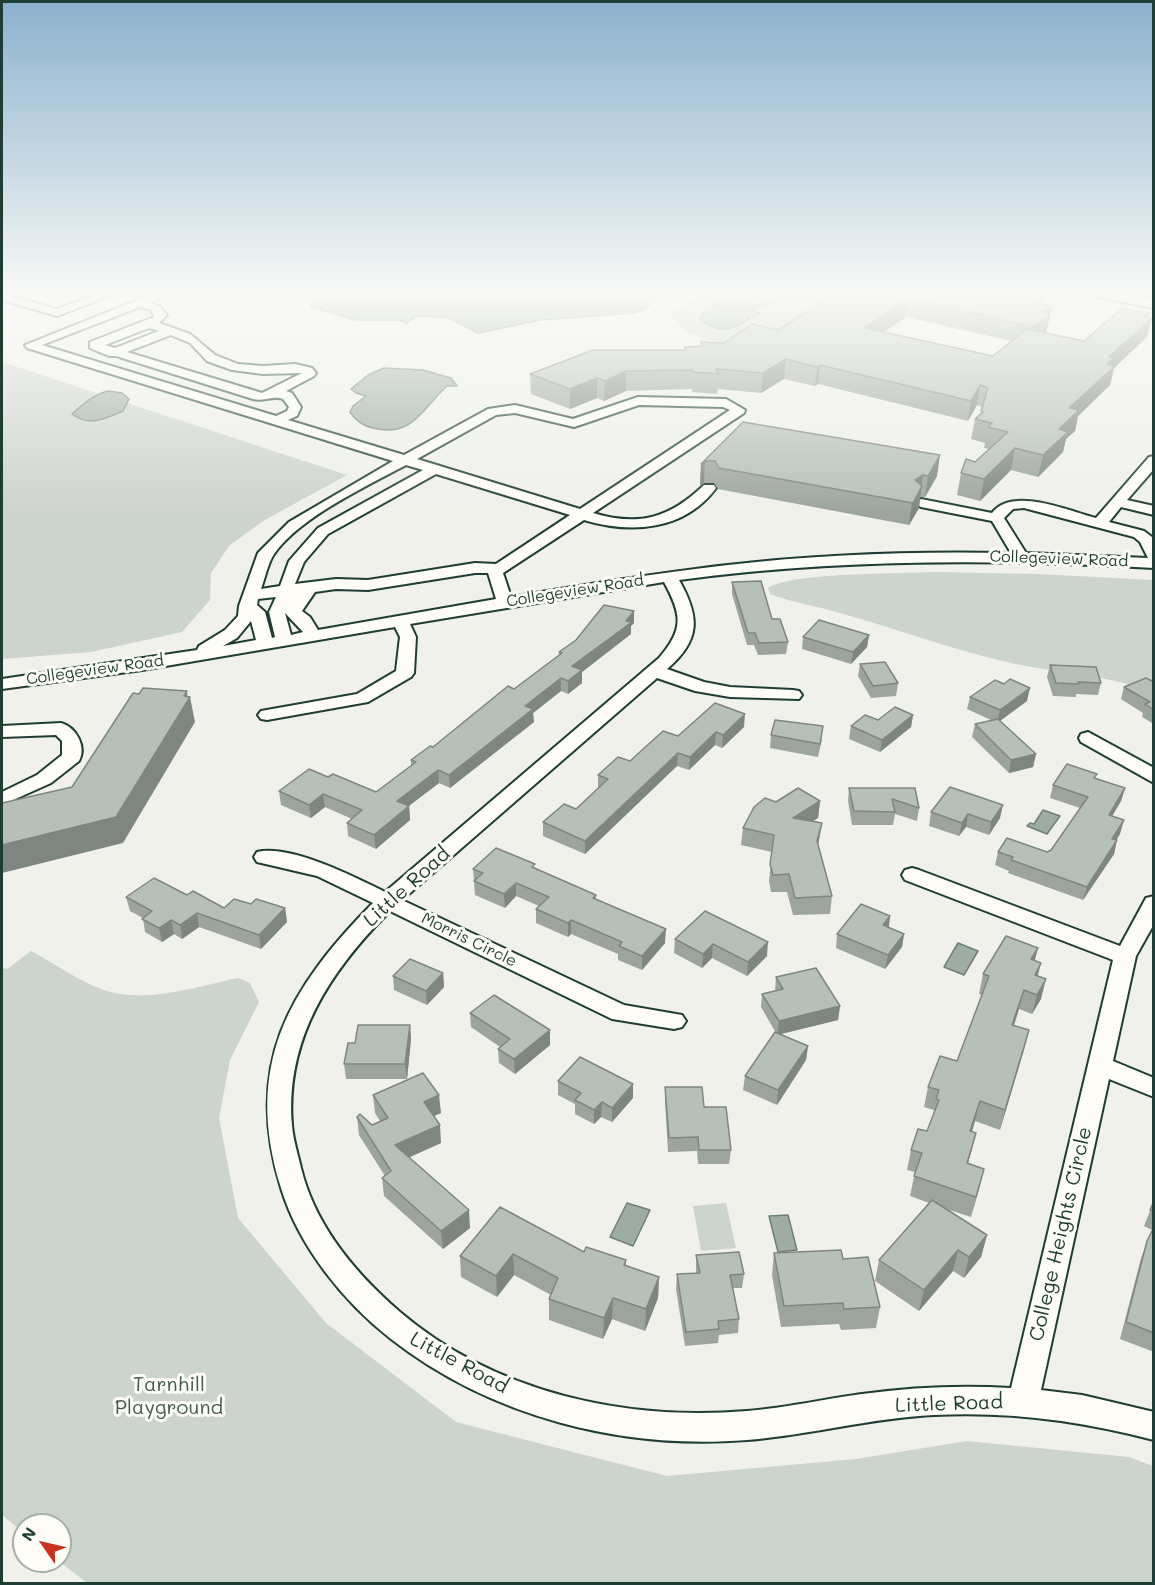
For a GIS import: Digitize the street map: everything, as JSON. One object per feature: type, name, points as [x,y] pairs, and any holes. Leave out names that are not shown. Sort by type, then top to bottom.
[{"type":"street","points":[[103,367],[610,523],[645,525],[676,517],[709,488]]},
{"type":"street","points":[[160,367],[264,397],[310,373],[304,369],[294,368],[236,367]]},
{"type":"street","points":[[275,392],[288,396],[295,407],[292,413],[278,420]]},
{"type":"street","points":[[196,655],[231,634],[246,617],[249,600],[266,553],[294,525],[350,490],[493,412],[515,409],[574,423],[638,401],[726,403],[739,410],[495,572],[505,602]]},
{"type":"street","points":[[1099,524],[1154,460]]},
{"type":"street","points":[[284,640],[277,612],[297,561],[323,531],[435,469]]},
{"type":"street","points":[[1117,502],[1154,511]]},
{"type":"street","points":[[997,518],[1005,507],[1018,503],[1138,534],[1147,540],[1154,555]]},
{"type":"street","points":[[921,504],[997,518],[1021,557]]},
{"type":"street","name":"Collegeview Road","points":[[2,684],[196,655],[505,602],[751,567],[918,557],[1021,557],[1154,563]]},
{"type":"street","points":[[249,600],[310,587],[368,585],[456,571],[500,569]]},
{"type":"street","name":"Little Road","points":[[669,577],[688,613],[688,630],[680,647],[389,901],[345,943],[315,983],[298,1018],[280,1077],[279,1129],[292,1182],[316,1236],[354,1288],[406,1335],[472,1375],[546,1406],[627,1422],[712,1428],[795,1420],[864,1408],[951,1401],[1023,1402],[1040,1403],[1154,1426]]},
{"type":"street","points":[[310,587],[297,602],[293,612],[304,621],[313,635]]},
{"type":"street","points":[[249,600],[256,612],[265,643]]},
{"type":"street","points":[[267,715],[362,698],[405,673],[408,637],[400,620]]},
{"type":"street","points":[[655,671],[701,687],[730,692],[793,695]]},
{"type":"street","points":[[2,731],[61,729],[71,740],[72,757],[44,778],[2,799]]},
{"type":"street","points":[[1088,738],[1154,777]]},
{"type":"street","name":"Morris Circle","points":[[264,857],[294,862],[324,871],[620,1012],[674,1021]]},
{"type":"street","points":[[912,874],[1125,956]]},
{"type":"street","name":"College Heights Circle","points":[[1023,1402],[1125,956],[1154,903]]},
{"type":"street","points":[[1100,1065],[1154,1088]]},
{"type":"green space","points":[[2,367],[17,367],[347,475],[263,521],[229,546],[211,573],[210,600],[182,632],[91,652],[2,659]]},
{"type":"green space","points":[[934,572],[1153,580],[1153,692],[1101,678],[989,658],[862,619],[779,597],[770,594],[768,588],[781,583],[822,576]]},
{"type":"green space","name":"Tarnhill Playground","points":[[31,951],[83,981],[117,993],[152,995],[169,993],[238,978],[250,983],[259,1002],[230,1060],[219,1118],[238,1218],[326,1323],[456,1422],[667,1476],[856,1459],[967,1441],[1129,1457],[1153,1466],[1153,1583],[87,1583],[72,1571],[72,1513],[12,1513],[12,1523],[2,1515],[2,968],[7,969]]},
{"type":"green space","points":[[726,1203],[736,1248],[701,1251],[693,1206]]},
{"type":"shaded area","points":[[384,368],[423,370],[451,378],[457,386],[447,386],[415,420],[407,425],[386,430],[373,428],[354,418],[350,412],[353,406],[366,396],[351,389],[368,375]]},
{"type":"shaded area","points":[[108,391],[122,393],[129,399],[123,411],[91,421],[72,414],[93,397]]},
{"type":"shaded area","points":[[1043,810],[1060,816],[1047,834],[1027,826],[1030,823],[1034,824]]},
{"type":"shaded area","points":[[958,943],[978,951],[964,975],[944,967]]},
{"type":"shaded area","points":[[627,1203],[650,1210],[633,1246],[610,1237]]},
{"type":"shaded area","points":[[788,1215],[797,1250],[778,1252],[769,1216]]},
{"type":"building","points":[[548,367],[773,367],[763,373],[716,369],[719,374],[693,372],[693,370],[626,371],[605,381],[597,378],[570,389],[530,374]]},
{"type":"building","points":[[828,367],[1114,367],[1069,408],[1079,410],[1059,429],[1068,432],[1043,455],[1015,448],[984,479],[961,473],[966,459],[975,462],[1008,432],[988,427],[992,423],[975,419],[983,412],[981,411],[988,388],[980,385],[971,401]]},
{"type":"building","points":[[743,422],[940,455],[928,476],[923,475],[915,480],[922,486],[913,503],[719,468],[715,461],[705,461],[701,464]]},
{"type":"building","points":[[761,581],[772,619],[780,619],[788,642],[759,643],[755,633],[748,633],[732,582]]},
{"type":"building","points":[[604,605],[634,611],[626,621],[632,622],[572,666],[582,670],[568,681],[561,678],[525,706],[533,709],[449,775],[438,770],[397,801],[409,806],[374,835],[347,823],[362,810],[323,794],[309,805],[279,791],[309,769],[328,777],[333,774],[376,792],[416,762],[411,760],[430,746],[433,747],[508,686],[514,689],[562,653],[559,652],[576,640]]},
{"type":"building","points":[[819,620],[869,635],[853,652],[803,637]]},
{"type":"building","points":[[885,662],[898,683],[873,686],[860,664]]},
{"type":"building","points":[[1050,665],[1096,667],[1101,683],[1056,683]]},
{"type":"building","points":[[1146,678],[1154,682],[1154,710],[1145,704],[1150,702],[1124,687]]},
{"type":"building","points":[[1010,679],[1030,688],[1000,710],[970,697],[995,680],[1004,684]]},
{"type":"building","points":[[143,688],[187,691],[184,696],[190,697],[116,817],[2,845],[2,803],[72,787],[133,693],[139,694]]},
{"type":"building","points":[[715,703],[745,714],[723,735],[716,732],[690,757],[678,753],[585,841],[543,822],[564,804],[576,809],[608,779],[598,775],[618,757],[630,761],[663,731],[678,736]]},
{"type":"building","points":[[895,707],[913,715],[882,740],[851,726],[865,715],[878,720]]},
{"type":"building","points":[[998,719],[1036,754],[1011,760],[975,724]]},
{"type":"building","points":[[775,720],[823,726],[820,744],[771,735]]},
{"type":"building","points":[[1067,764],[1097,774],[1094,778],[1125,788],[1109,815],[1124,820],[1112,839],[1117,840],[1087,887],[1011,860],[1013,857],[998,852],[1007,838],[1047,852],[1051,850],[1088,797],[1053,785]]},
{"type":"building","points":[[950,787],[1003,805],[991,822],[968,814],[962,823],[931,812]]},
{"type":"building","points":[[798,788],[820,801],[793,818],[822,823],[817,841],[832,896],[795,898],[789,874],[773,875],[770,864],[774,835],[743,828],[754,807],[765,798],[776,802]]},
{"type":"building","points":[[849,788],[915,788],[919,808],[892,799],[895,812],[854,811]]},
{"type":"building","points":[[496,848],[535,864],[532,867],[596,895],[593,898],[666,929],[642,956],[619,946],[622,942],[571,920],[568,923],[536,909],[549,897],[516,883],[504,894],[474,881],[483,873],[473,869]]},
{"type":"building","points":[[154,878],[187,895],[193,891],[224,908],[234,899],[251,904],[256,899],[285,908],[259,935],[197,913],[180,925],[171,920],[159,928],[142,919],[152,911],[126,897]]},
{"type":"building","points":[[861,904],[890,916],[883,925],[904,934],[888,955],[837,934]]},
{"type":"building","points":[[705,911],[768,942],[748,962],[713,944],[703,954],[675,939]]},
{"type":"building","points":[[1006,936],[1038,948],[1031,959],[1041,963],[1035,975],[1046,979],[1037,995],[1024,990],[1012,1025],[1029,1030],[1005,1110],[980,1101],[970,1131],[976,1133],[967,1163],[984,1169],[976,1197],[914,1176],[922,1153],[911,1150],[918,1129],[927,1131],[939,1100],[936,1099],[939,1090],[928,1087],[940,1056],[957,1061],[989,976],[983,974]]},
{"type":"building","points":[[410,959],[443,973],[426,991],[393,976]]},
{"type":"building","points":[[816,968],[840,1006],[779,1021],[762,994],[783,989],[776,977]]},
{"type":"building","points":[[494,995],[550,1030],[514,1059],[498,1049],[510,1039],[470,1013]]},
{"type":"building","points":[[358,1025],[410,1025],[405,1064],[344,1064],[348,1043],[355,1043]]},
{"type":"building","points":[[775,1032],[808,1046],[778,1090],[745,1076]]},
{"type":"building","points":[[580,1057],[633,1084],[612,1108],[602,1102],[594,1110],[575,1100],[581,1093],[558,1081]]},
{"type":"building","points":[[423,1073],[439,1095],[424,1102],[440,1125],[395,1145],[469,1210],[441,1231],[382,1178],[391,1171],[357,1117],[360,1114],[372,1125],[388,1118],[373,1095]]},
{"type":"building","points":[[665,1087],[702,1087],[704,1107],[726,1107],[731,1150],[699,1150],[698,1137],[669,1138]]},
{"type":"building","points":[[932,1200],[987,1235],[969,1257],[958,1250],[924,1290],[879,1260]]},
{"type":"building","points":[[500,1207],[584,1252],[586,1247],[626,1260],[624,1265],[659,1277],[646,1309],[613,1298],[604,1318],[549,1299],[558,1278],[513,1254],[496,1276],[460,1256]]},
{"type":"building","points":[[1154,1227],[1154,1333],[1126,1322],[1147,1241]]},
{"type":"building","points":[[841,1250],[843,1259],[868,1257],[880,1307],[844,1309],[843,1303],[784,1306],[774,1253]]},
{"type":"building","points":[[739,1252],[744,1274],[730,1275],[739,1319],[718,1321],[719,1329],[686,1332],[677,1274],[700,1273],[696,1255]]}]
